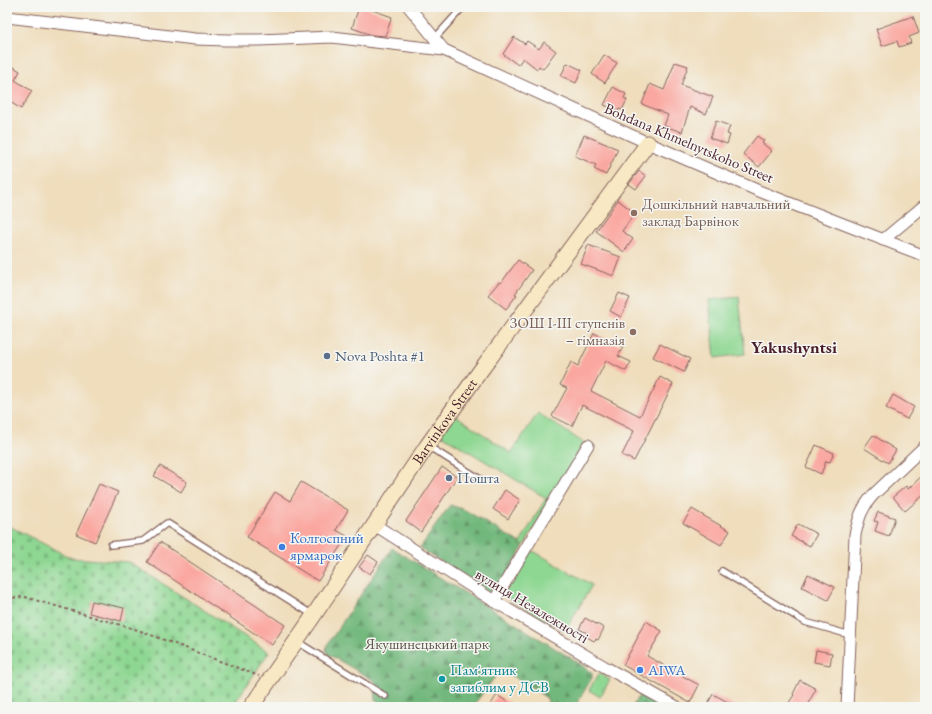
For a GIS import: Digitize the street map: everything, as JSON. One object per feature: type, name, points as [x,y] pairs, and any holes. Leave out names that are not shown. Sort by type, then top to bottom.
[{"type":"street","name":"Bohdana Khmelnytskoho Street","points":[[409,7],[444,50]]},
{"type":"street","name":"Bohdana Khmelnytskoho Street","points":[[7,17],[195,39],[259,40],[332,37],[444,50],[648,143],[759,191],[925,256]]},
{"type":"street","name":"Barvinkova Street","points":[[251,707],[314,616],[427,446],[478,374],[648,143]]},
{"type":"street","points":[[883,240],[925,205]]},
{"type":"street","points":[[494,601],[588,445]]},
{"type":"street","points":[[847,707],[855,535],[860,513],[873,495],[925,446]]},
{"type":"street","name":"вулиця Незалежності","points":[[375,525],[494,601],[605,667],[677,707]]},
{"type":"lane","points":[[435,38],[463,7]]},
{"type":"lane","points":[[427,446],[480,479]]},
{"type":"lane","points":[[112,545],[142,541],[167,523],[314,616]]},
{"type":"lane","points":[[722,571],[805,622],[850,635]]},
{"type":"lane","points":[[296,641],[385,696]]},
{"type":"path","points":[[7,598],[25,597],[138,630],[269,680]]},
{"type":"green space","points":[[739,297],[745,354],[715,358],[709,300]]},
{"type":"green space","points":[[538,413],[584,443],[523,547],[520,543],[546,498],[440,434],[455,415],[511,453]]},
{"type":"green space","points":[[450,505],[465,510],[520,543],[523,547],[496,593],[490,593],[420,548]]},
{"type":"green space","points":[[7,525],[71,558],[129,562],[269,652],[232,707],[7,707]]},
{"type":"green space","name":"Якушинецький парк","points":[[392,548],[579,663],[592,673],[592,678],[577,703],[571,707],[549,707],[547,698],[501,669],[472,707],[386,707],[376,700],[375,681],[328,654],[326,649]]},
{"type":"green space","points":[[530,551],[535,552],[592,585],[565,631],[505,597],[505,592]]},
{"type":"green space","points":[[599,673],[610,680],[600,697],[589,690]]},
{"type":"green space","points":[[640,695],[659,707],[632,707]]},
{"type":"building","points":[[359,7],[364,7],[392,17],[385,36],[372,35],[352,28]]},
{"type":"building","points":[[913,16],[919,33],[909,37],[911,43],[899,47],[897,41],[882,46],[876,29]]},
{"type":"building","points":[[514,37],[525,44],[527,41],[539,49],[544,42],[556,51],[543,69],[539,66],[537,69],[523,58],[518,65],[503,54]]},
{"type":"building","points":[[604,55],[617,63],[605,83],[592,74]]},
{"type":"building","points":[[675,62],[688,66],[681,85],[713,97],[706,114],[690,107],[682,132],[664,126],[668,115],[642,104],[650,84],[664,90]]},
{"type":"building","points":[[7,63],[20,71],[15,80],[32,91],[21,109],[7,100]]},
{"type":"building","points":[[567,63],[582,70],[576,83],[561,76]]},
{"type":"building","points":[[613,87],[626,94],[624,98],[627,100],[622,110],[619,109],[618,111],[604,105]]},
{"type":"building","points":[[716,121],[730,126],[727,134],[730,135],[727,144],[710,138]]},
{"type":"building","points":[[584,135],[618,149],[606,175],[594,169],[596,165],[575,156]]},
{"type":"building","points":[[757,136],[764,141],[762,143],[772,151],[759,167],[743,154]]},
{"type":"building","points":[[639,171],[646,176],[636,189],[629,184]]},
{"type":"building","points":[[618,200],[635,213],[622,231],[633,239],[624,252],[596,231]]},
{"type":"building","points":[[588,245],[621,257],[614,276],[581,264]]},
{"type":"building","points":[[518,260],[532,270],[515,294],[517,295],[506,309],[488,295],[499,282],[501,283]]},
{"type":"building","points":[[619,293],[630,298],[621,317],[610,311]]},
{"type":"building","points":[[594,333],[623,347],[618,356],[631,362],[626,371],[606,361],[591,391],[640,416],[660,377],[673,384],[634,461],[622,455],[634,431],[582,405],[572,426],[552,416],[567,388],[560,385],[571,362],[578,366]]},
{"type":"building","points":[[660,344],[690,359],[684,372],[653,357]]},
{"type":"building","points":[[893,395],[914,407],[907,419],[886,408]]},
{"type":"building","points":[[873,435],[896,450],[888,463],[864,448]]},
{"type":"building","points":[[816,445],[834,453],[830,462],[826,461],[821,474],[806,467]]},
{"type":"building","points":[[160,466],[187,482],[181,492],[154,476]]},
{"type":"building","points":[[442,467],[457,477],[421,532],[406,521]]},
{"type":"building","points":[[925,473],[925,494],[905,511],[893,497],[906,486],[908,489]]},
{"type":"building","points":[[301,482],[348,510],[336,530],[347,536],[318,581],[247,537],[275,492],[290,501]]},
{"type":"building","points":[[99,484],[118,492],[95,542],[76,534]]},
{"type":"building","points":[[505,490],[520,500],[508,519],[493,509]]},
{"type":"building","points":[[692,509],[730,531],[721,545],[683,523]]},
{"type":"building","points":[[878,512],[895,518],[889,536],[875,531],[878,522],[874,521]]},
{"type":"building","points":[[798,524],[817,534],[810,546],[791,536]]},
{"type":"building","points":[[160,542],[285,625],[272,645],[147,562]]},
{"type":"building","points":[[368,555],[378,562],[370,574],[359,567]]},
{"type":"building","points":[[808,574],[835,587],[828,600],[802,587]]},
{"type":"building","points":[[92,601],[124,608],[121,621],[89,613]]},
{"type":"building","points":[[585,618],[604,628],[598,640],[596,639],[594,641],[585,636],[587,633],[579,629]]},
{"type":"building","points":[[646,621],[662,631],[647,656],[699,685],[690,703],[623,665]]},
{"type":"building","points":[[816,650],[832,653],[830,665],[814,662]]},
{"type":"building","points":[[800,680],[816,689],[806,707],[786,707],[794,695],[793,694]]},
{"type":"building","points":[[713,694],[737,707],[706,707]]},
{"type":"building","points":[[497,695],[515,707],[489,707]]},
{"type":"place","name":"Дошкільний навчальний заклад Барвінок","points":[[634,213]]},
{"type":"place","name":"ЗОШ І-ІІІ ступенів – гімназія","points":[[633,332]]},
{"type":"place","name":"Nova Poshta #1","points":[[327,356]]},
{"type":"place","name":"Пошта","points":[[449,478]]},
{"type":"place","name":"Колгоспний ярмарок","points":[[282,547]]},
{"type":"place","name":"AIWA","points":[[640,670]]},
{"type":"place","name":"Пам'ятник загиблим у ДСВ","points":[[442,679]]},
{"type":"district","name":"Yakushyntsi","points":[[794,347]]}]
